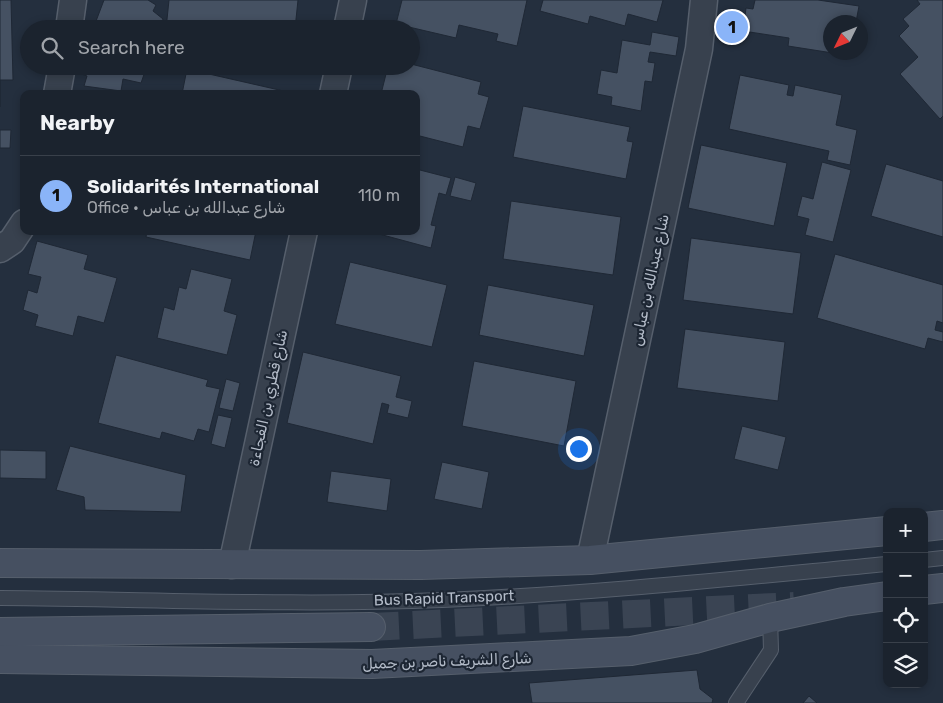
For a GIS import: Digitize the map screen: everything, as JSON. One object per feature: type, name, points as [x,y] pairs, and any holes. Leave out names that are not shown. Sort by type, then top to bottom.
[{"type":"main road","points":[[928,527],[943,525]]},
{"type":"main road","points":[[0,563],[421,565],[590,560],[883,531]]},
{"type":"main road","points":[[928,590],[943,588]]},
{"type":"main road","name":"شارع الشريف ناصر بن جميل","points":[[0,659],[372,664],[553,657],[631,651],[695,639],[770,618],[844,602],[883,597]]},
{"type":"main road","points":[[0,632],[371,627]]},
{"type":"street","points":[[71,20],[74,0]]},
{"type":"street","points":[[349,20],[353,0]]},
{"type":"street","name":"شارع عبدالله بن عباس","points":[[590,560],[699,49],[704,0]]},
{"type":"street","points":[[58,90],[60,75]]},
{"type":"street","points":[[334,90],[337,75]]},
{"type":"street","points":[[0,249],[12,241],[20,228]]},
{"type":"street","name":"شارع قطري بن الفجاءة","points":[[232,565],[303,235]]},
{"type":"lane","points":[[928,560],[943,558]]},
{"type":"lane","name":"Bus Rapid Transport","points":[[0,598],[440,600],[649,587],[883,564]]},
{"type":"lane","points":[[736,703],[771,650],[770,618]]},
{"type":"building","points":[[0,0],[11,0],[13,80],[0,80]]},
{"type":"building","points":[[104,0],[148,0],[156,5],[153,11],[163,19],[163,20],[96,20]]},
{"type":"building","points":[[169,0],[298,0],[296,20],[167,20]]},
{"type":"building","points":[[402,0],[527,0],[517,46],[496,41],[498,34],[459,25],[456,38],[420,30],[420,20],[397,20]]},
{"type":"building","points":[[543,0],[663,0],[657,22],[628,14],[625,26],[590,16],[588,24],[540,11]]},
{"type":"building","points":[[755,0],[818,0],[859,6],[857,15],[823,15],[823,51],[788,46],[789,38],[743,31],[746,8],[753,9]]},
{"type":"building","points":[[917,0],[943,0],[943,116],[940,119],[900,74],[918,57],[899,36],[909,26],[903,19],[920,4]]},
{"type":"building","points":[[652,32],[679,37],[676,56],[650,52],[648,62],[655,63],[652,82],[645,81],[641,111],[611,105],[612,97],[597,94],[601,70],[617,73],[622,40],[650,45]]},
{"type":"building","points":[[420,66],[481,82],[478,94],[489,97],[480,129],[468,126],[463,147],[420,136],[420,90],[382,90],[386,75],[420,75]]},
{"type":"building","points":[[84,75],[144,75],[141,83],[123,79],[121,90],[84,86],[87,76]]},
{"type":"building","points":[[186,75],[213,75],[279,90],[183,90]]},
{"type":"building","points":[[740,75],[789,85],[787,95],[793,96],[795,85],[842,95],[836,125],[857,130],[850,165],[827,160],[829,151],[729,129]]},
{"type":"building","points":[[523,106],[630,127],[627,141],[633,142],[626,179],[513,157]]},
{"type":"building","points":[[0,130],[11,130],[10,148],[0,148]]},
{"type":"building","points":[[701,145],[787,163],[774,226],[688,208]]},
{"type":"building","points":[[822,162],[851,170],[833,242],[805,235],[809,219],[797,216],[802,196],[813,199]]},
{"type":"building","points":[[886,164],[943,181],[943,237],[871,216]]},
{"type":"building","points":[[420,170],[451,178],[446,195],[439,193],[431,225],[436,226],[431,248],[383,235],[420,235]]},
{"type":"building","points":[[455,177],[476,183],[471,201],[450,196]]},
{"type":"building","points":[[511,201],[621,217],[613,275],[503,259]]},
{"type":"building","points":[[146,235],[255,235],[250,260],[146,237]]},
{"type":"building","points":[[691,238],[801,253],[793,314],[683,300]]},
{"type":"building","points":[[37,241],[88,255],[84,269],[117,278],[104,323],[78,316],[73,336],[35,326],[38,315],[23,310],[28,290],[37,293],[41,277],[28,274]]},
{"type":"building","points":[[835,254],[943,285],[943,323],[937,321],[935,330],[943,332],[943,342],[928,338],[925,349],[817,318]]},
{"type":"building","points":[[350,262],[447,285],[432,347],[335,324]]},
{"type":"building","points":[[191,269],[232,279],[224,311],[237,315],[227,355],[157,338],[164,307],[174,310],[179,287],[186,289]]},
{"type":"building","points":[[488,285],[594,305],[584,356],[479,335]]},
{"type":"building","points":[[685,329],[785,342],[778,401],[677,388]]},
{"type":"building","points":[[303,352],[401,376],[396,397],[412,401],[408,418],[387,413],[389,405],[382,403],[373,444],[287,423]]},
{"type":"building","points":[[116,355],[208,380],[206,386],[220,389],[209,432],[198,429],[194,441],[162,432],[160,439],[98,423]]},
{"type":"building","points":[[474,361],[576,381],[564,446],[462,426]]},
{"type":"building","points":[[226,379],[240,383],[233,411],[219,408]]},
{"type":"building","points":[[218,415],[232,418],[225,448],[211,444]]},
{"type":"building","points":[[742,426],[786,437],[778,470],[734,459]]},
{"type":"building","points":[[70,446],[186,475],[181,512],[85,510],[84,497],[56,490]]},
{"type":"building","points":[[0,450],[46,451],[46,479],[0,478]]},
{"type":"building","points":[[442,462],[489,472],[482,509],[434,499]]},
{"type":"building","points":[[331,471],[391,479],[387,511],[327,502]]},
{"type":"building","points":[[697,670],[700,689],[713,699],[712,703],[532,703],[529,683]]},
{"type":"building","points":[[809,696],[817,703],[803,703]]},
{"type":"tunnel","points":[[371,627],[794,606]]},
{"type":"place","name":"Solidarités International","points":[[732,27]]}]
